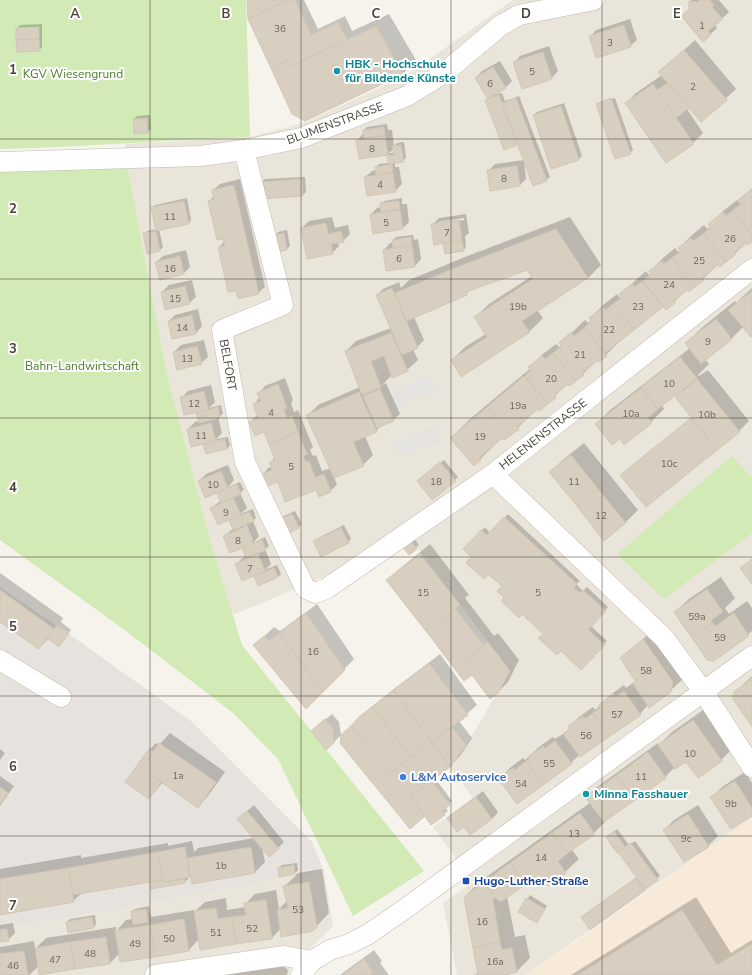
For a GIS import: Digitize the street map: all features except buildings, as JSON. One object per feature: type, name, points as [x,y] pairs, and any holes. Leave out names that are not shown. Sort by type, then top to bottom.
[{"type":"street","name":"BLUMENSTRASSE","points":[[0,162],[200,156],[244,150],[301,138],[407,96],[443,74],[500,26],[519,15],[594,0]]},
{"type":"street","name":"BELFORT","points":[[244,150],[283,305],[222,330],[245,462],[305,588],[315,594],[326,589]]},
{"type":"street","name":"HELENENSTRASSE","points":[[326,589],[493,474],[752,268]]},
{"type":"street","points":[[493,474],[664,638],[704,691],[752,767]]},
{"type":"street","points":[[155,975],[284,956],[307,968],[330,950],[349,944],[381,926],[752,656]]},
{"type":"street","points":[[0,660],[61,696]]},
{"type":"shaded area","points":[[513,0],[752,0],[752,818],[525,975],[457,975],[443,903],[473,882],[433,827],[473,798],[450,767],[466,746],[510,671],[411,540],[233,615],[210,539],[167,375],[127,164],[126,144],[250,137],[306,122],[407,75]]},
{"type":"shaded area","points":[[430,376],[436,390],[393,408],[387,394]]},
{"type":"shaded area","points":[[435,427],[440,441],[399,456],[394,443]]},
{"type":"shaded area","points":[[0,587],[191,721],[312,842],[324,871],[0,929]]},
{"type":"shaded area","points":[[752,818],[752,975],[525,975],[578,940]]},
{"type":"shaded area","points":[[324,871],[333,926],[290,970],[289,975],[0,975],[0,929]]},
{"type":"green space","name":"KGV Wiesengrund","points":[[0,0],[246,0],[250,137],[0,149]]},
{"type":"green space","name":"Bahn-Landwirtschaft","points":[[127,164],[167,375],[210,539],[242,645],[424,871],[353,916],[278,759],[233,713],[130,634],[0,540],[0,170]]},
{"type":"green space","points":[[732,456],[752,478],[752,533],[664,599],[617,554]]},
{"type":"place","name":"HBK - Hochschule für Bildende Künste","points":[[337,71]]},
{"type":"place","name":"L&M Autoservice","points":[[403,777]]},
{"type":"place","name":"Minna Fasshauer","points":[[586,794]]},
{"type":"place","name":"Hugo-Luther-Straße","points":[[466,881]]}]
